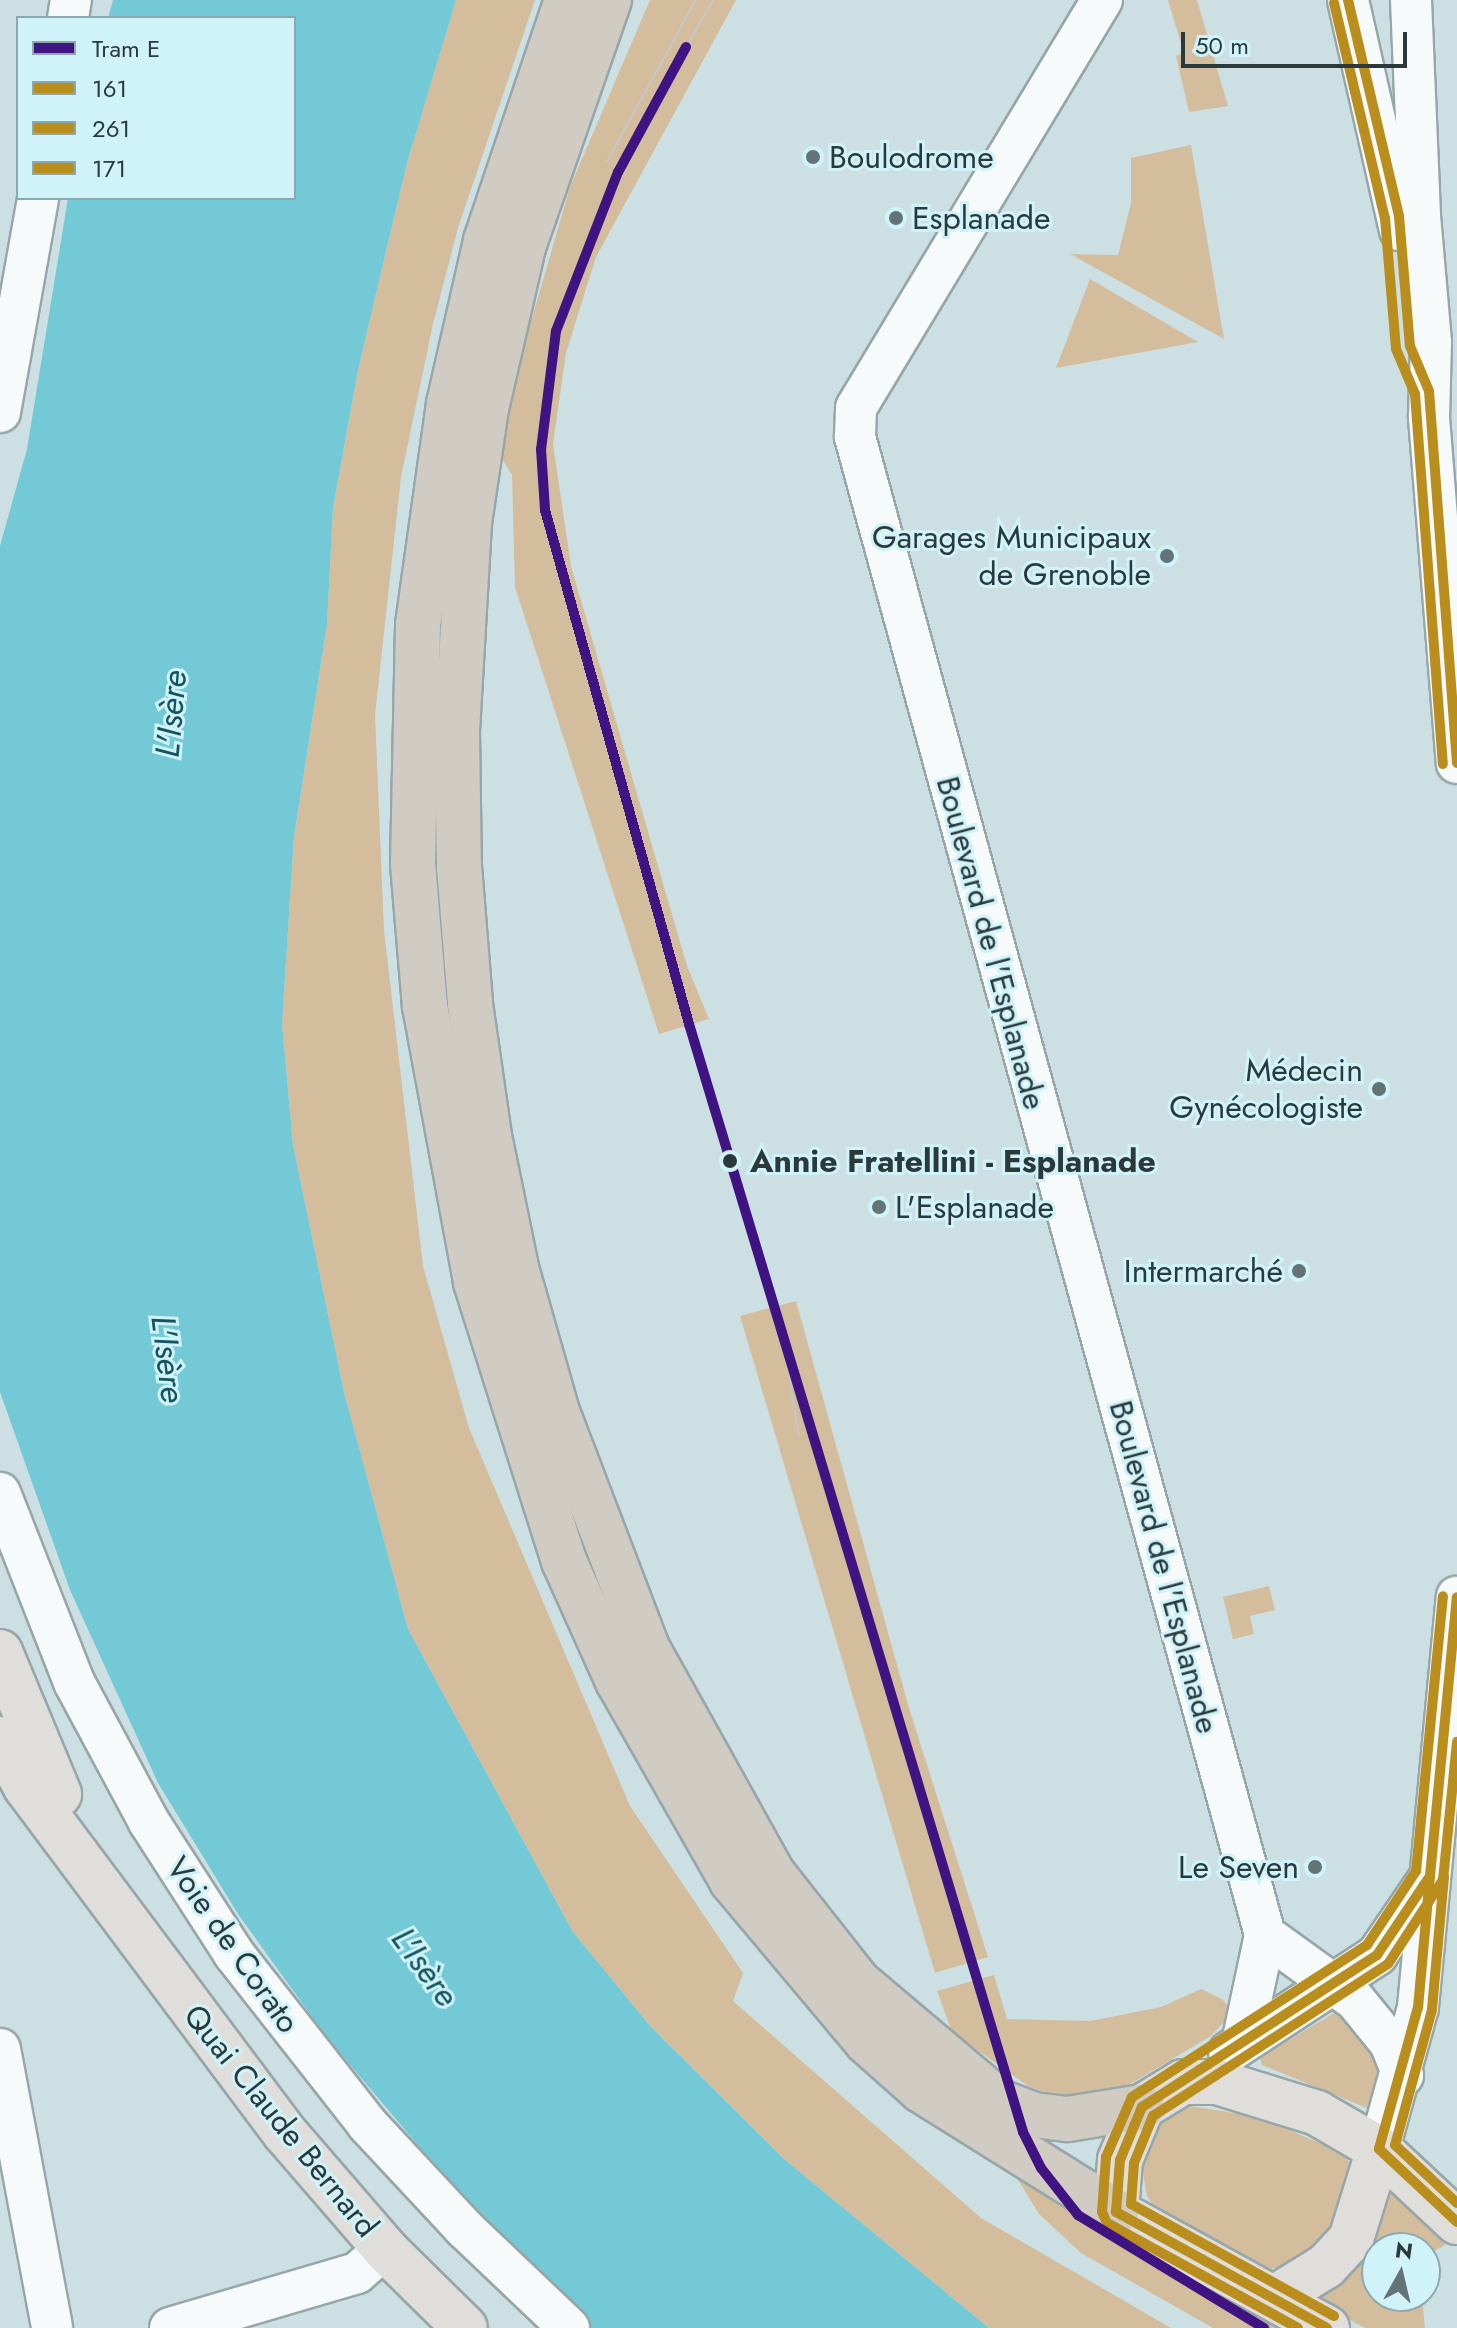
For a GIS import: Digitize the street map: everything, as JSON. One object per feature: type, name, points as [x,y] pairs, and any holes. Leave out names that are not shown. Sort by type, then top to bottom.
[{"type":"highway","points":[[567,0],[486,241],[449,404],[418,625],[413,864],[425,1006],[476,1282],[564,1561],[618,1681],[732,1881],[867,2042],[921,2090],[1116,2212]]},
{"type":"highway","points":[[609,0],[523,247],[486,408],[469,523],[457,731],[459,866],[472,1019],[516,1268],[557,1412],[647,1648],[772,1873],[858,1982],[1000,2102],[1034,2115],[1068,2119],[1142,2107]]},
{"type":"main road","name":"Quai Claude Bernard","points":[[3,1665],[49,1774],[113,1899]]},
{"type":"main road","name":"Quai Claude Bernard","points":[[0,1739],[13,1772],[113,1899],[211,2039],[385,2249],[465,2328]]},
{"type":"main road","points":[[1327,2328],[1116,2212],[1120,2160],[1142,2107],[1183,2082],[1249,2088],[1317,2113],[1379,2149],[1457,2222]]},
{"type":"main road","points":[[1274,2298],[1326,2266],[1351,2239],[1379,2149]]},
{"type":"street","name":"Boulevard de l'Esplanade","points":[[1102,0],[856,408],[855,437],[1265,1935]]},
{"type":"street","points":[[1348,0],[1399,216],[1410,346],[1429,391]]},
{"type":"street","points":[[1411,0],[1420,216],[1431,342],[1429,391],[1457,763]]},
{"type":"street","points":[[0,412],[38,200]]},
{"type":"street","name":"Voie de Corato","points":[[0,1493],[74,1682],[149,1822],[234,1954],[378,2136],[569,2328]]},
{"type":"street","points":[[1379,2149],[1403,2076],[1418,2007],[1457,1597]]},
{"type":"street","points":[[1183,2082],[1377,1955],[1430,1876]]},
{"type":"street","points":[[1242,2043],[1265,1935],[1355,2000],[1390,2043],[1403,2076]]},
{"type":"street","points":[[0,2049],[52,2328]]},
{"type":"street","points":[[170,2328],[357,2273],[385,2249]]},
{"type":"shaded area","points":[[456,0],[535,0],[458,228],[433,324],[401,477],[375,715],[384,930],[423,1266],[469,1428],[630,1806],[743,1973],[733,2001],[981,2218],[1171,2328],[989,2328],[784,2159],[651,2027],[573,1932],[408,1629],[344,1392],[293,1145],[282,1022],[294,837],[327,624],[333,508],[358,370],[407,163]]},
{"type":"shaded area","points":[[650,0],[736,0],[596,257],[566,353],[553,444],[571,566],[687,966],[709,1019],[659,1034],[515,587],[512,475],[501,457],[518,366],[570,187]]},
{"type":"shaded area","points":[[1168,0],[1197,0],[1228,106],[1189,112],[1176,56],[1184,53]]},
{"type":"shaded area","points":[[1191,145],[1224,339],[1070,254],[1118,255],[1131,203],[1131,158]]},
{"type":"shaded area","points":[[1090,279],[1198,342],[1056,368]]},
{"type":"shaded area","points":[[796,1301],[909,1708],[988,1957],[935,1973],[740,1316]]},
{"type":"shaded area","points":[[1269,1586],[1275,1610],[1250,1616],[1254,1634],[1233,1639],[1223,1597]]},
{"type":"shaded area","points":[[994,1975],[1007,2019],[1090,2021],[1161,2007],[1201,1989],[1222,1999],[1233,2012],[1211,2036],[1120,2090],[1089,2098],[1059,2097],[1028,2086],[952,2032],[937,1991]]},
{"type":"shaded area","points":[[1341,2009],[1370,2032],[1386,2075],[1374,2111],[1262,2065],[1260,2057]]},
{"type":"shaded area","points":[[1190,2106],[1260,2117],[1340,2152],[1353,2166],[1332,2238],[1287,2268],[1258,2269],[1160,2215],[1147,2196],[1141,2163],[1144,2141],[1162,2119]]},
{"type":"shaded area","points":[[1012,2170],[1287,2328],[1213,2328],[1081,2253],[1039,2214]]},
{"type":"shaded area","points":[[1383,2186],[1422,2216],[1435,2232],[1361,2232],[1361,2312],[1424,2312],[1425,2328],[1365,2328],[1310,2298]]},
{"type":"water","name":"L'Isère","points":[[113,0],[456,0],[407,163],[358,370],[333,508],[327,624],[294,837],[282,1023],[293,1145],[344,1392],[408,1629],[573,1932],[651,2027],[784,2159],[989,2328],[592,2328],[432,2162],[325,2035],[238,1914],[158,1783],[70,1590],[0,1392],[0,546],[27,449],[68,200],[296,200],[296,16],[109,16]]},
{"type":"tram line","points":[[607,161],[696,0]]},
{"type":"tram line","points":[[686,47],[713,0]]},
{"type":"tram line","name":"E","points":[[686,47],[618,172],[556,331],[541,449],[545,510],[689,1024],[1023,2132],[1041,2168],[1078,2215],[1264,2328]]},
{"type":"tram line","points":[[782,1329],[799,1436]]},
{"type":"transit line","name":"161","points":[[1348,0],[1399,216],[1410,346],[1429,391],[1457,763]]},
{"type":"transit line","name":"261","points":[[1334,3],[1385,218],[1396,349],[1415,394],[1443,764]]},
{"type":"transit line","name":"171","points":[[1298,2328],[1107,2223],[1102,2212],[1106,2157],[1132,2097],[1367,1945],[1416,1871],[1443,1596]]},
{"type":"transit line","name":"161","points":[[1327,2328],[1116,2212],[1120,2160],[1142,2107],[1377,1955],[1430,1876],[1457,1597]]},
{"type":"transit line","name":"261","points":[[1334,2316],[1131,2204],[1134,2163],[1153,2116],[1388,1964],[1443,1880],[1457,1742]]},
{"type":"transit line","name":"161","points":[[1430,1876],[1418,2007],[1379,2149],[1457,2222]]},
{"type":"transit line","name":"171","points":[[1444,1877],[1432,2010],[1395,2145],[1457,2203]]},
{"type":"place","name":"Boulodrome","points":[[813,157]]},
{"type":"place","name":"Esplanade","points":[[896,218]]},
{"type":"place","name":"Garages Municipaux de Grenoble","points":[[1167,556]]},
{"type":"place","name":"Médecin Gynécologiste","points":[[1379,1089]]},
{"type":"place","name":"Annie Fratellini - Esplanade","points":[[730,1161]]},
{"type":"place","name":"L'Esplanade","points":[[879,1207]]},
{"type":"place","name":"Intermarché","points":[[1299,1271]]},
{"type":"place","name":"Le Seven","points":[[1315,1867]]}]
